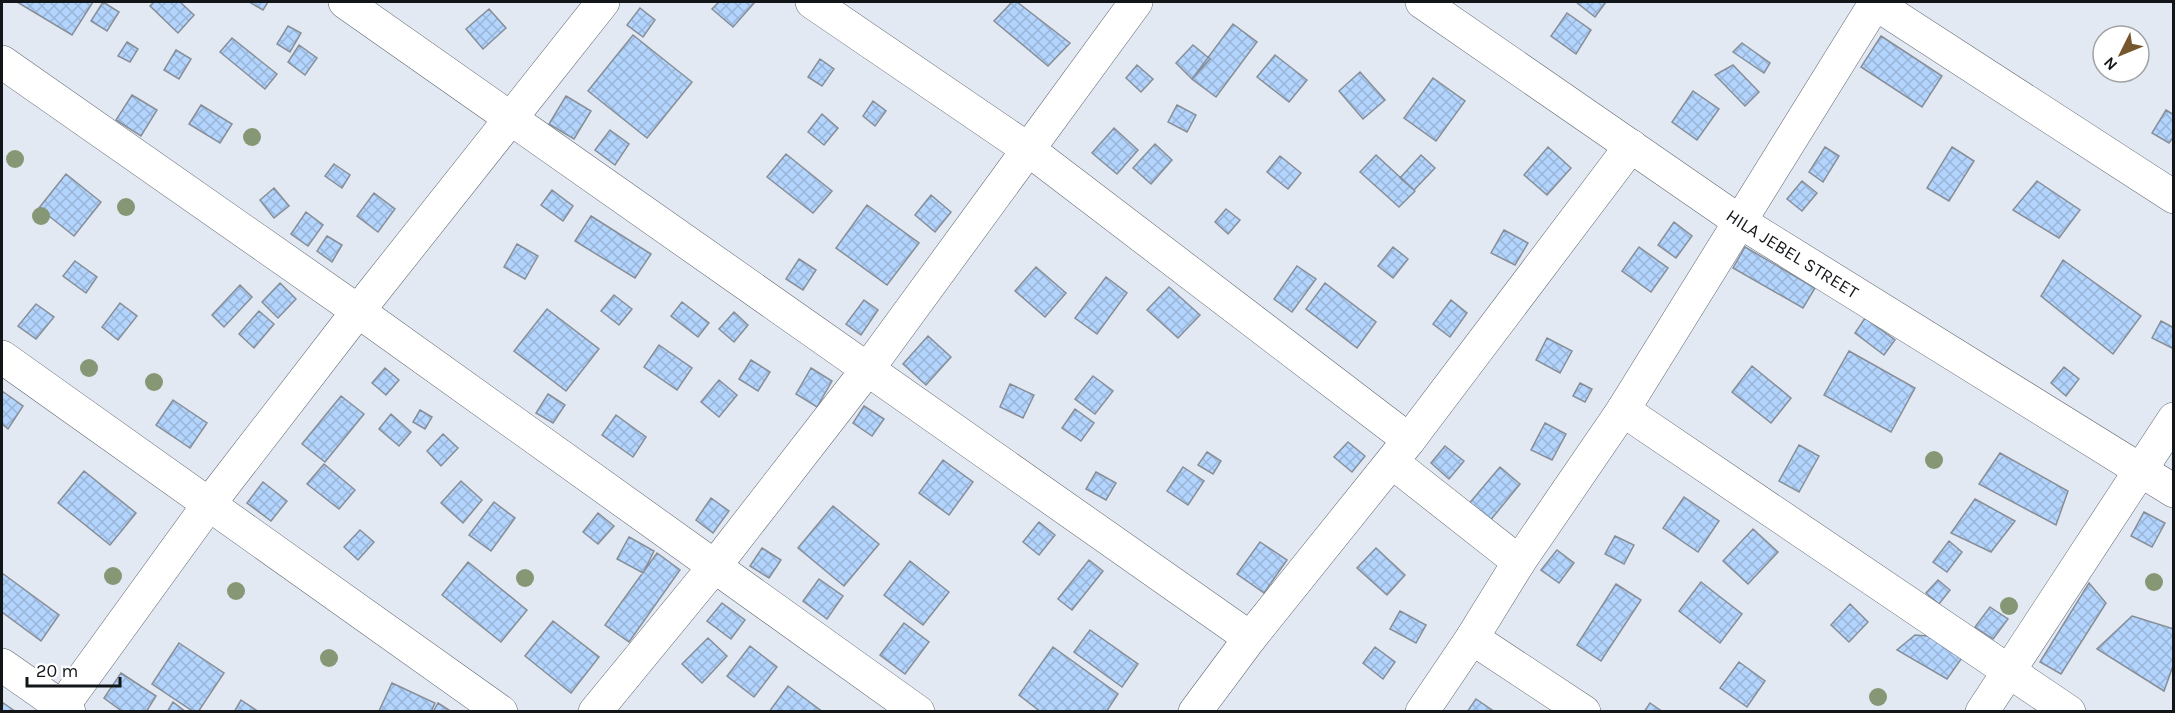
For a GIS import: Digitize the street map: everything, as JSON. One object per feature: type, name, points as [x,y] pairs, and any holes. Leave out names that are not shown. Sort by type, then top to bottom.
[{"type":"street","points":[[345,2],[1250,638]]},
{"type":"street","points":[[2,665],[66,709],[209,504],[357,311],[603,2]]},
{"type":"street","points":[[812,2],[1029,150],[1401,451],[1519,562]]},
{"type":"street","points":[[595,711],[714,567],[867,370],[1136,2]]},
{"type":"street","name":"HILA JEBEL STREET","points":[[1422,2],[1739,221],[2174,491]]},
{"type":"street","points":[[1422,711],[1472,639],[1519,562],[1623,410],[1875,2],[2174,197]]},
{"type":"street","points":[[2,62],[357,311],[918,711]]},
{"type":"street","points":[[1196,711],[1250,638],[1401,451],[1631,146]]},
{"type":"street","points":[[2,357],[501,711]]},
{"type":"street","points":[[1623,410],[2069,711]]},
{"type":"street","points":[[1982,711],[2174,419]]},
{"type":"street","points":[[1472,639],[1584,711]]},
{"type":"building","points":[[17,2],[93,2],[72,35]]},
{"type":"building","points":[[103,2],[119,12],[107,31],[91,21]]},
{"type":"building","points":[[154,2],[180,2],[194,15],[178,33],[150,6]]},
{"type":"building","points":[[249,2],[268,2],[263,10]]},
{"type":"building","points":[[719,2],[755,2],[733,27],[712,9]]},
{"type":"building","points":[[1012,2],[1017,2],[1070,43],[1048,66],[994,21]]},
{"type":"building","points":[[1576,2],[1606,2],[1595,17]]},
{"type":"building","points":[[640,8],[655,20],[643,37],[627,25]]},
{"type":"building","points":[[489,9],[506,28],[483,49],[466,29]]},
{"type":"building","points":[[1567,13],[1591,30],[1576,54],[1551,36]]},
{"type":"building","points":[[1233,24],[1257,42],[1216,97],[1192,79]]},
{"type":"building","points":[[288,26],[301,33],[290,52],[277,44]]},
{"type":"building","points":[[633,35],[692,82],[647,138],[588,91]]},
{"type":"building","points":[[1881,36],[1942,76],[1922,107],[1861,67]]},
{"type":"building","points":[[232,38],[277,74],[265,89],[220,52]]},
{"type":"building","points":[[127,42],[138,49],[130,62],[118,56]]},
{"type":"building","points":[[1742,43],[1770,63],[1764,73],[1733,52]]},
{"type":"building","points":[[299,45],[317,58],[305,75],[288,62]]},
{"type":"building","points":[[1193,45],[1210,59],[1192,79],[1176,63]]},
{"type":"building","points":[[176,50],[191,59],[179,79],[164,70]]},
{"type":"building","points":[[1275,55],[1307,80],[1289,102],[1257,77]]},
{"type":"building","points":[[820,59],[834,69],[822,86],[808,77]]},
{"type":"building","points":[[1137,65],[1153,79],[1141,92],[1126,78]]},
{"type":"building","points":[[1733,65],[1759,92],[1745,106],[1715,75]]},
{"type":"building","points":[[1360,72],[1385,100],[1363,119],[1339,91]]},
{"type":"building","points":[[1433,78],[1465,101],[1436,141],[1404,118]]},
{"type":"building","points":[[1693,91],[1719,109],[1697,140],[1672,122]]},
{"type":"building","points":[[132,95],[157,110],[141,136],[116,120]]},
{"type":"building","points":[[566,96],[591,111],[574,139],[549,124]]},
{"type":"building","points":[[873,101],[886,111],[875,126],[863,116]]},
{"type":"building","points":[[201,105],[232,124],[220,143],[189,124]]},
{"type":"building","points":[[1177,105],[1196,115],[1187,132],[1168,122]]},
{"type":"building","points":[[2166,110],[2174,115],[2174,136],[2169,143],[2152,133]]},
{"type":"building","points":[[822,114],[838,128],[824,145],[808,132]]},
{"type":"building","points":[[1114,128],[1138,150],[1117,174],[1092,153]]},
{"type":"building","points":[[610,130],[629,144],[615,165],[595,150]]},
{"type":"building","points":[[1155,144],[1172,160],[1151,184],[1133,168]]},
{"type":"building","points":[[1548,147],[1571,168],[1547,195],[1524,175]]},
{"type":"building","points":[[1825,147],[1839,156],[1823,182],[1809,172]]},
{"type":"building","points":[[1952,147],[1974,161],[1949,201],[1927,188]]},
{"type":"building","points":[[786,154],[832,191],[813,213],[767,177]]},
{"type":"building","points":[[1376,155],[1415,191],[1399,207],[1360,172]]},
{"type":"building","points":[[1421,155],[1435,168],[1414,190],[1400,178]]},
{"type":"building","points":[[1280,156],[1301,173],[1288,189],[1267,172]]},
{"type":"building","points":[[334,164],[350,175],[342,188],[325,176]]},
{"type":"building","points":[[66,174],[101,202],[74,236],[39,208]]},
{"type":"building","points":[[1802,181],[1817,193],[1802,211],[1787,199]]},
{"type":"building","points":[[2037,181],[2080,210],[2059,238],[2013,210]]},
{"type":"building","points":[[274,188],[289,206],[274,218],[260,200]]},
{"type":"building","points":[[552,190],[573,206],[563,221],[541,205]]},
{"type":"building","points":[[374,193],[395,209],[378,232],[357,216]]},
{"type":"building","points":[[931,195],[951,212],[935,232],[915,215]]},
{"type":"building","points":[[867,205],[919,243],[887,285],[836,248]]},
{"type":"building","points":[[1226,209],[1240,220],[1228,234],[1215,222]]},
{"type":"building","points":[[306,212],[323,225],[308,246],[291,234]]},
{"type":"building","points":[[591,216],[651,254],[635,278],[575,241]]},
{"type":"building","points":[[1674,222],[1692,236],[1676,258],[1658,245]]},
{"type":"building","points":[[1504,230],[1528,243],[1515,265],[1491,253]]},
{"type":"building","points":[[327,236],[342,245],[332,262],[317,251]]},
{"type":"building","points":[[517,244],[538,256],[525,279],[504,267]]},
{"type":"building","points":[[1393,247],[1408,259],[1393,278],[1378,266]]},
{"type":"building","points":[[1639,247],[1668,268],[1651,292],[1622,271]]},
{"type":"building","points":[[1745,247],[1815,288],[1803,308],[1733,268]]},
{"type":"building","points":[[799,259],[816,270],[803,290],[786,279]]},
{"type":"building","points":[[2063,260],[2141,316],[2113,354],[2041,296]]},
{"type":"building","points":[[75,261],[97,277],[86,293],[63,276]]},
{"type":"building","points":[[1297,266],[1316,279],[1292,312],[1274,299]]},
{"type":"building","points":[[1036,267],[1066,293],[1045,317],[1015,291]]},
{"type":"building","points":[[1106,277],[1127,293],[1097,334],[1075,318]]},
{"type":"building","points":[[280,283],[296,299],[278,318],[262,302]]},
{"type":"building","points":[[1325,283],[1376,322],[1357,348],[1306,309]]},
{"type":"building","points":[[240,285],[252,297],[224,327],[212,315]]},
{"type":"building","points":[[1169,287],[1200,315],[1178,338],[1147,310]]},
{"type":"building","points":[[614,295],[632,309],[619,325],[601,311]]},
{"type":"building","points":[[864,300],[878,310],[861,335],[846,324]]},
{"type":"building","points":[[1451,300],[1467,313],[1450,337],[1433,324]]},
{"type":"building","points":[[682,302],[709,323],[698,337],[671,316]]},
{"type":"building","points":[[120,303],[137,316],[118,340],[102,327]]},
{"type":"building","points":[[36,304],[54,317],[36,339],[18,326]]},
{"type":"building","points":[[547,309],[599,349],[566,391],[514,351]]},
{"type":"building","points":[[259,311],[274,324],[254,348],[239,334]]},
{"type":"building","points":[[734,312],[748,325],[734,342],[719,329]]},
{"type":"building","points":[[1865,318],[1895,340],[1884,355],[1855,333]]},
{"type":"building","points":[[2161,321],[2174,328],[2174,349],[2152,338]]},
{"type":"building","points":[[928,336],[951,357],[926,385],[903,364]]},
{"type":"building","points":[[1547,338],[1572,351],[1560,373],[1536,360]]},
{"type":"building","points":[[659,345],[692,368],[677,390],[644,367]]},
{"type":"building","points":[[1849,351],[1915,388],[1891,432],[1824,395]]},
{"type":"building","points":[[751,360],[770,372],[758,391],[739,379]]},
{"type":"building","points":[[1752,366],[1791,398],[1771,423],[1732,392]]},
{"type":"building","points":[[2064,367],[2079,379],[2066,396],[2051,383]]},
{"type":"building","points":[[385,368],[399,380],[386,395],[372,383]]},
{"type":"building","points":[[811,368],[832,381],[817,407],[796,394]]},
{"type":"building","points":[[1093,376],[1113,391],[1095,414],[1075,399]]},
{"type":"building","points":[[719,380],[737,395],[719,417],[701,402]]},
{"type":"building","points":[[1580,383],[1592,389],[1585,402],[1573,396]]},
{"type":"building","points":[[1010,384],[1034,395],[1023,418],[1000,407]]},
{"type":"building","points":[[2,391],[23,406],[8,429],[2,424]]},
{"type":"building","points":[[548,394],[565,405],[553,423],[536,413]]},
{"type":"building","points":[[341,396],[364,414],[325,462],[302,444]]},
{"type":"building","points":[[173,400],[207,423],[190,448],[156,425]]},
{"type":"building","points":[[864,406],[884,419],[872,436],[853,423]]},
{"type":"building","points":[[1075,409],[1094,423],[1081,441],[1062,428]]},
{"type":"building","points":[[420,410],[432,417],[425,429],[413,422]]},
{"type":"building","points":[[391,414],[411,432],[399,446],[379,429]]},
{"type":"building","points":[[616,415],[646,437],[633,457],[602,435]]},
{"type":"building","points":[[1545,423],[1566,434],[1552,460],[1531,450]]},
{"type":"building","points":[[443,434],[458,448],[441,466],[427,451]]},
{"type":"building","points":[[1348,442],[1365,456],[1352,472],[1334,457]]},
{"type":"building","points":[[1799,445],[1819,456],[1799,492],[1779,481]]},
{"type":"building","points":[[1445,446],[1464,461],[1449,479],[1431,463]]},
{"type":"building","points":[[1207,452],[1221,461],[1213,474],[1198,465]]},
{"type":"building","points":[[2000,453],[2068,491],[2056,525],[1979,484]]},
{"type":"building","points":[[943,460],[973,482],[949,515],[919,493]]},
{"type":"building","points":[[324,464],[355,490],[339,509],[307,484]]},
{"type":"building","points":[[1183,467],[1204,481],[1188,505],[1167,491]]},
{"type":"building","points":[[1500,467],[1520,484],[1489,522],[1468,505]]},
{"type":"building","points":[[84,471],[136,513],[110,545],[58,503]]},
{"type":"building","points":[[1096,472],[1116,483],[1106,500],[1086,489]]},
{"type":"building","points":[[461,481],[482,500],[463,523],[441,503]]},
{"type":"building","points":[[263,482],[287,501],[271,521],[247,503]]},
{"type":"building","points":[[1684,497],[1719,521],[1698,552],[1663,528]]},
{"type":"building","points":[[711,498],[729,511],[713,533],[696,520]]},
{"type":"building","points":[[1975,499],[2015,521],[1991,552],[1951,533]]},
{"type":"building","points":[[494,502],[515,518],[491,551],[469,535]]},
{"type":"building","points":[[833,506],[879,544],[844,586],[798,548]]},
{"type":"building","points":[[2144,512],[2165,523],[2152,547],[2131,536]]},
{"type":"building","points":[[598,513],[614,526],[598,544],[583,532]]},
{"type":"building","points":[[1039,522],[1055,535],[1039,555],[1023,542]]},
{"type":"building","points":[[1753,529],[1778,552],[1748,584],[1723,561]]},
{"type":"building","points":[[360,530],[374,542],[358,560],[344,547]]},
{"type":"building","points":[[1615,536],[1634,545],[1624,564],[1605,554]]},
{"type":"building","points":[[629,537],[654,551],[643,573],[617,559]]},
{"type":"building","points":[[1949,541],[1962,552],[1947,572],[1933,562]]},
{"type":"building","points":[[1260,542],[1287,560],[1264,593],[1237,574]]},
{"type":"building","points":[[762,548],[781,560],[769,578],[750,566]]},
{"type":"building","points":[[1376,548],[1405,575],[1387,595],[1357,568]]},
{"type":"building","points":[[1557,550],[1574,563],[1559,583],[1541,570]]},
{"type":"building","points":[[657,553],[680,570],[629,642],[605,625]]},
{"type":"building","points":[[1089,560],[1103,571],[1072,610],[1058,599]]},
{"type":"building","points":[[910,561],[949,592],[923,625],[884,595]]},
{"type":"building","points":[[468,562],[527,610],[501,642],[442,595]]},
{"type":"building","points":[[2,573],[59,615],[41,641],[2,612]]},
{"type":"building","points":[[819,579],[843,596],[827,619],[803,601]]},
{"type":"building","points":[[1938,580],[1950,590],[1939,604],[1926,593]]},
{"type":"building","points":[[1701,582],[1742,614],[1720,643],[1679,611]]},
{"type":"building","points":[[2089,583],[2106,603],[2061,674],[2040,662]]},
{"type":"building","points":[[1616,584],[1641,600],[1601,661],[1577,645]]},
{"type":"building","points":[[722,603],[745,620],[731,639],[707,621]]},
{"type":"building","points":[[1850,604],[1868,622],[1849,642],[1831,625]]},
{"type":"building","points":[[1990,607],[2008,619],[1993,639],[1975,627]]},
{"type":"building","points":[[1400,611],[1426,625],[1416,643],[1390,629]]},
{"type":"building","points":[[2132,616],[2174,629],[2174,663],[2164,691],[2097,649]]},
{"type":"building","points":[[553,621],[599,657],[571,693],[525,656]]},
{"type":"building","points":[[904,623],[929,642],[905,674],[880,655]]},
{"type":"building","points":[[1090,630],[1138,664],[1122,687],[1074,652]]},
{"type":"building","points":[[1915,635],[1939,637],[1964,655],[1947,679],[1897,650]]},
{"type":"building","points":[[708,638],[727,656],[702,683],[682,664]]},
{"type":"building","points":[[179,643],[224,673],[198,712],[194,712],[152,684]]},
{"type":"building","points":[[750,646],[777,667],[754,697],[727,676]]},
{"type":"building","points":[[1053,647],[1118,694],[1106,712],[1041,712],[1019,695]]},
{"type":"building","points":[[1375,647],[1395,662],[1383,679],[1363,663]]},
{"type":"building","points":[[1739,662],[1765,681],[1747,707],[1720,688]]},
{"type":"building","points":[[121,673],[156,696],[146,712],[123,712],[104,698]]},
{"type":"building","points":[[392,683],[435,703],[431,712],[379,711]]},
{"type":"building","points":[[788,686],[823,712],[769,712]]},
{"type":"building","points":[[1476,699],[1495,712],[1467,712]]},
{"type":"building","points":[[241,700],[259,712],[234,712]]},
{"type":"building","points":[[2,702],[16,712],[2,712]]},
{"type":"building","points":[[173,702],[186,712],[167,712]]},
{"type":"building","points":[[438,703],[452,712],[433,712]]},
{"type":"building","points":[[1650,703],[1663,712],[1644,712]]}]
